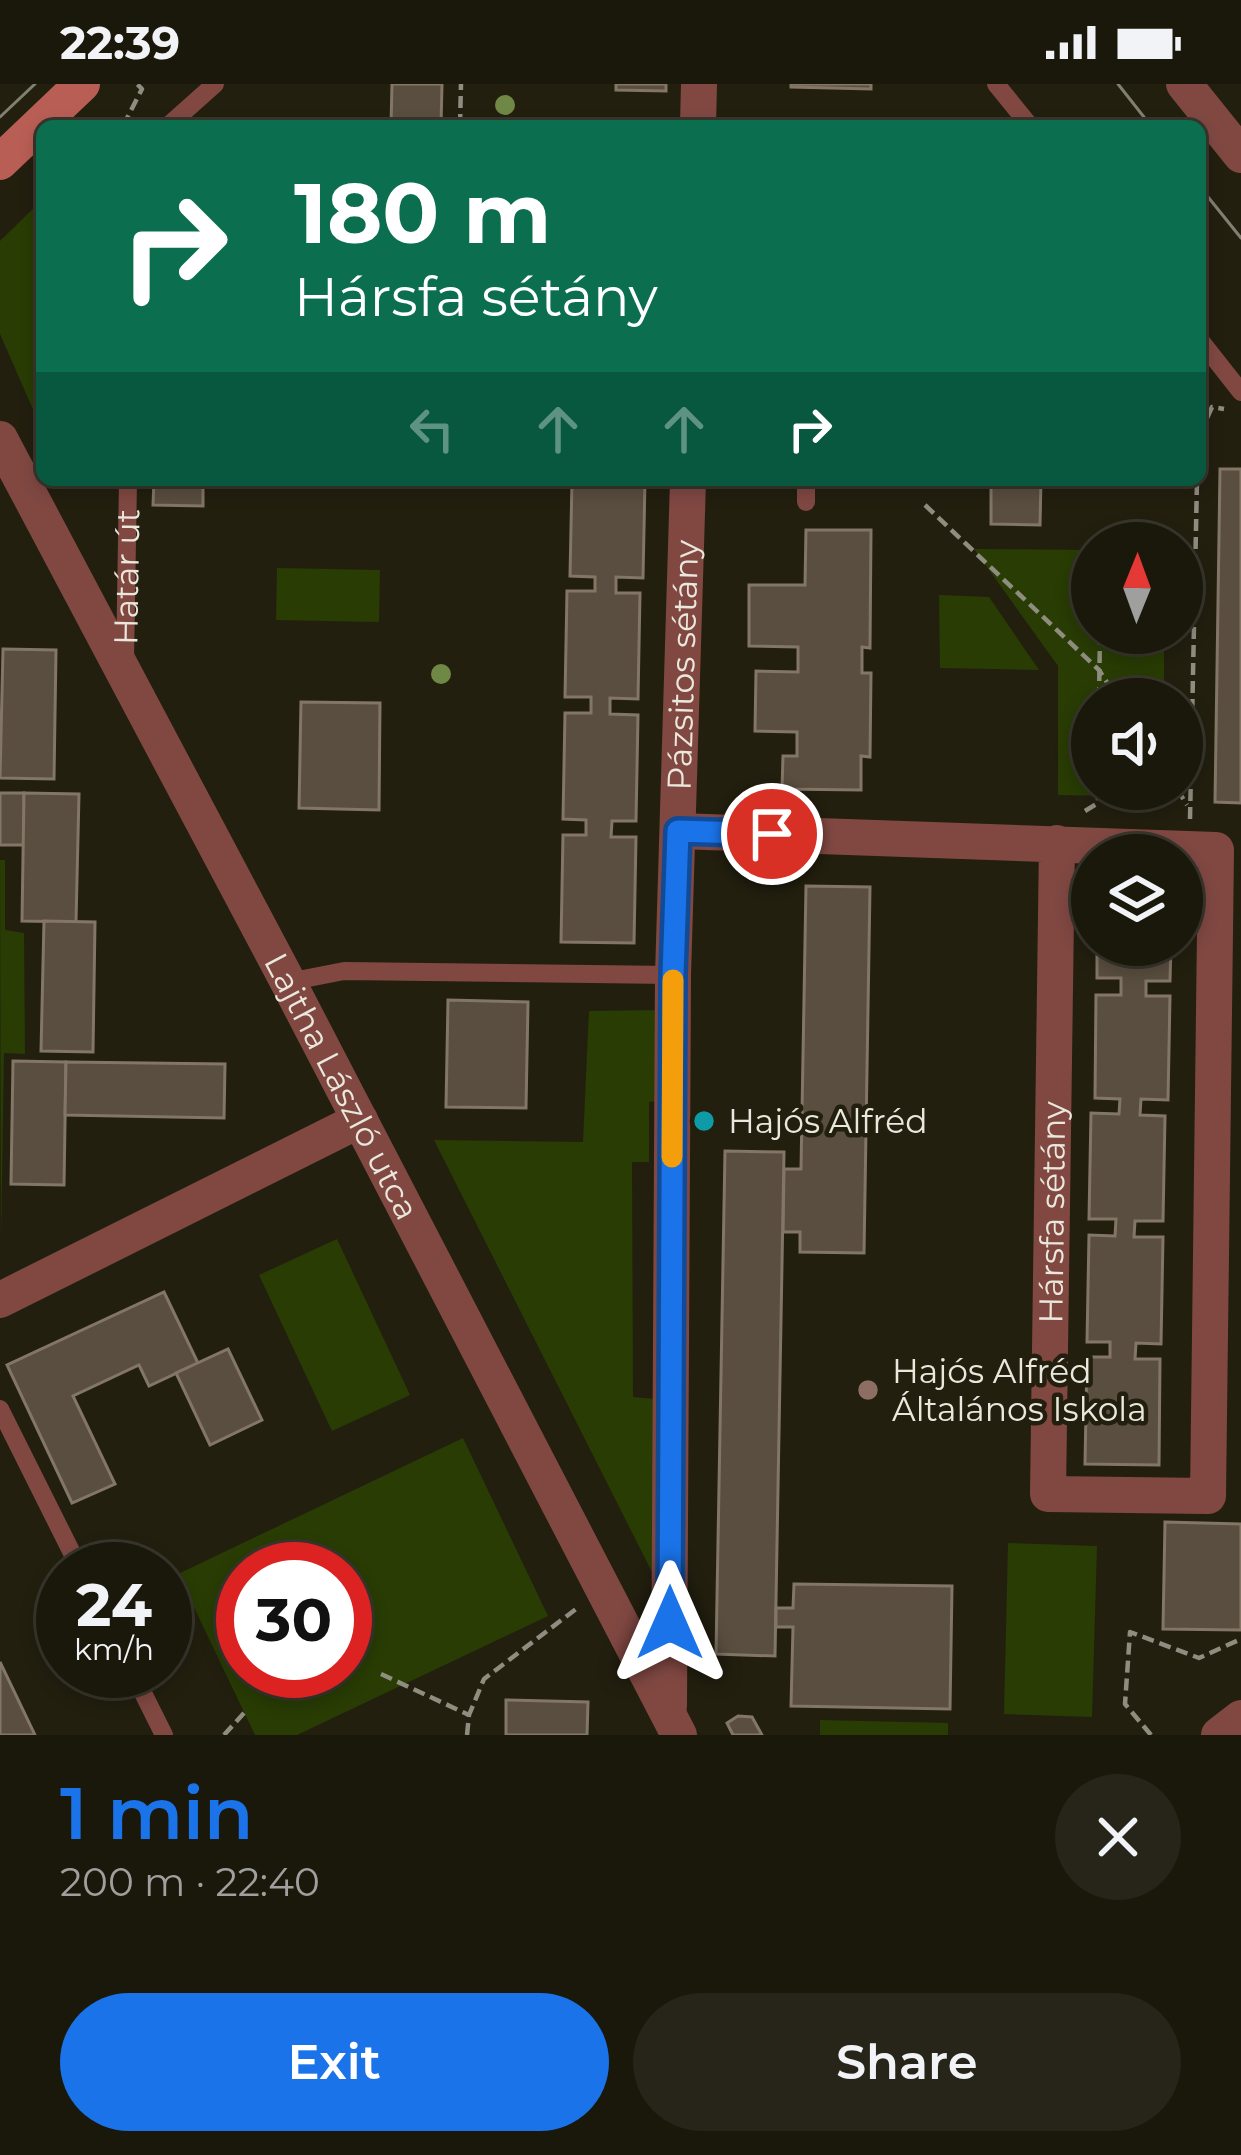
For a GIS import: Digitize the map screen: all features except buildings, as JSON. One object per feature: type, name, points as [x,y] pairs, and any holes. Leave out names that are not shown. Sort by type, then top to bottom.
[{"type":"main road","points":[[44,120],[82,84]]},
{"type":"main road","points":[[0,162],[36,128]]},
{"type":"street","points":[[698,120],[699,84]]},
{"type":"street","points":[[1184,84],[1241,155]]},
{"type":"street","name":"Lajtha László utca","points":[[0,440],[289,982],[674,1725]]},
{"type":"street","name":"Pázsitos sétány","points":[[674,1725],[673,975],[688,486]]},
{"type":"street","points":[[678,831],[1071,844]]},
{"type":"street","name":"Hársfa sétány","points":[[1057,843],[1048,1493],[1225,1497],[1216,850],[1203,850]]},
{"type":"street","points":[[0,1300],[360,1120]]},
{"type":"street","points":[[1220,1735],[1241,1718]]},
{"type":"lane","points":[[175,120],[215,84]]},
{"type":"lane","points":[[996,84],[1025,120]]},
{"type":"lane","points":[[1206,350],[1237,401]]},
{"type":"lane","name":"Határ út","points":[[125,672],[128,486]]},
{"type":"lane","points":[[806,486],[806,502]]},
{"type":"lane","points":[[289,982],[344,971],[673,975]]},
{"type":"lane","points":[[0,1409],[66,1542]]},
{"type":"lane","points":[[145,1698],[164,1735]]},
{"type":"path","points":[[126,120],[142,88],[137,84]]},
{"type":"path","points":[[460,120],[461,84]]},
{"type":"path","points":[[1206,420],[1212,407],[1237,401]]},
{"type":"path","points":[[1192,678],[1197,486]]},
{"type":"path","points":[[925,505],[1104,678]]},
{"type":"path","points":[[1099,654],[1099,678]]},
{"type":"path","points":[[467,1735],[469,1715],[484,1679],[603,1588]]},
{"type":"path","points":[[1151,1735],[1125,1704],[1130,1632],[1199,1658],[1241,1639]]},
{"type":"path","points":[[381,1674],[469,1715]]},
{"type":"path","points":[[224,1735],[244,1713]]},
{"type":"green space","points":[[498,117],[626,119],[626,120]]},
{"type":"green space","points":[[36,206],[36,416],[0,334],[0,241]]},
{"type":"green space","points":[[974,549],[1071,550],[1071,654],[1164,654],[1164,678],[1071,678],[1071,795],[1058,795],[1058,666]]},
{"type":"green space","points":[[277,568],[380,570],[379,622],[276,620]]},
{"type":"green space","points":[[939,595],[989,597],[1039,670],[940,668]]},
{"type":"green space","points":[[0,860],[5,860],[5,930],[24,933],[25,1054],[4,1053],[1,1242]]},
{"type":"green space","points":[[662,1010],[661,1101],[649,1102],[649,1162],[632,1162],[633,1397],[654,1399],[656,1580],[434,1140],[583,1142],[589,1011]]},
{"type":"green space","points":[[337,1239],[410,1395],[332,1431],[259,1275]]},
{"type":"green space","points":[[463,1438],[548,1616],[297,1735],[255,1735],[237,1698],[372,1698],[372,1542],[245,1542]]},
{"type":"green space","points":[[1008,1543],[1097,1546],[1092,1717],[1004,1714]]},
{"type":"green space","points":[[216,1556],[216,1653],[192,1603],[192,1567]]},
{"type":"green space","points":[[820,1720],[948,1723],[948,1735],[820,1735]]},
{"type":"tram line","points":[[0,117],[35,84]]},
{"type":"tram line","points":[[1118,84],[1146,120]]},
{"type":"tram line","points":[[1206,194],[1241,238]]},
{"type":"slow traffic","points":[[672,1157],[673,980]]},
{"type":"place","name":"Hajós Alfréd","points":[[704,1121]]},
{"type":"place","name":"Hajós Alfréd Általános Iskola","points":[[868,1390]]},
{"type":"route","points":[[670,1623],[678,831],[772,834]]}]
